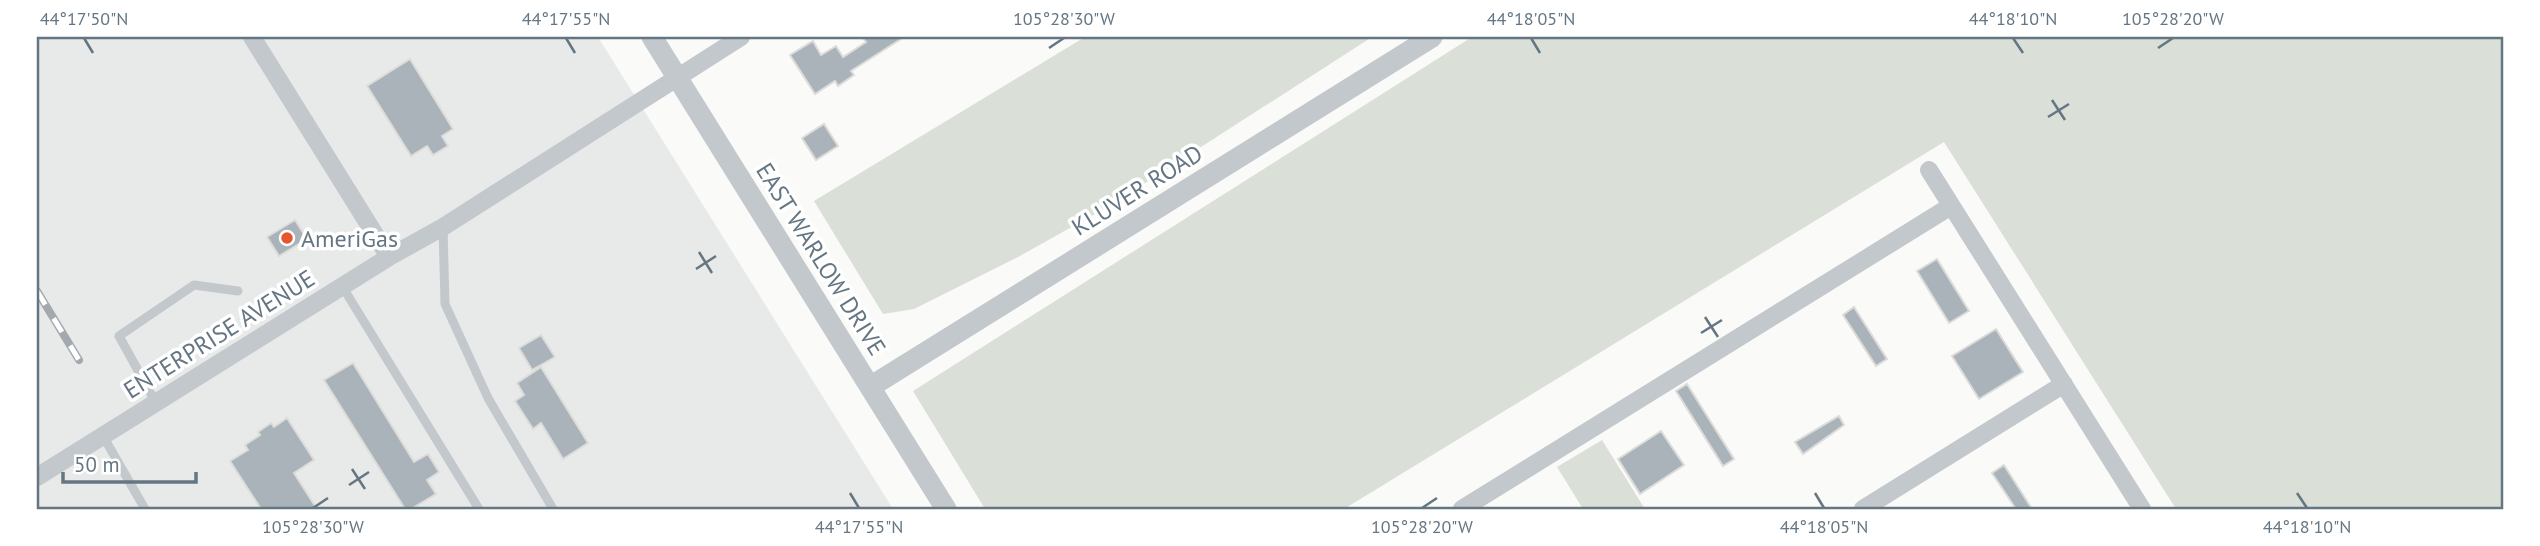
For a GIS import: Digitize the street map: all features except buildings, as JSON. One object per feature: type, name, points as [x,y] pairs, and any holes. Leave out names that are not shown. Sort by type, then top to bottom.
[{"type":"street","points":[[252,37],[389,257]]},
{"type":"street","name":"EAST WARLOW DRIVE","points":[[652,37],[946,509]]},
{"type":"street","name":"ENTERPRISE AVENUE","points":[[37,477],[389,257],[443,227],[741,37]]},
{"type":"street","name":"KLUVER ROAD","points":[[870,387],[1432,37]]},
{"type":"street","points":[[1929,170],[2142,509]]},
{"type":"street","points":[[1462,509],[1951,206]]},
{"type":"street","points":[[1863,509],[2064,384]]},
{"type":"lane","points":[[443,227],[445,304],[488,398],[552,509]]},
{"type":"lane","points":[[156,403],[119,336],[194,285],[238,290]]},
{"type":"lane","points":[[342,286],[479,509]]},
{"type":"lane","points":[[103,436],[145,509]]},
{"type":"shaded area","points":[[37,37],[598,37],[893,509],[37,509]]},
{"type":"shaded area","points":[[1085,37],[1372,37],[1111,205],[1018,257],[914,309],[883,314],[814,201]]},
{"type":"shaded area","points":[[1472,37],[2503,37],[2503,509],[2176,509],[1944,142],[1344,509],[985,509],[913,391]]},
{"type":"shaded area","points":[[1602,440],[1645,509],[1583,509],[1557,467]]},
{"type":"railway","points":[[37,291],[79,360]]},
{"type":"place","name":"AmeriGas","points":[[287,238]]}]
